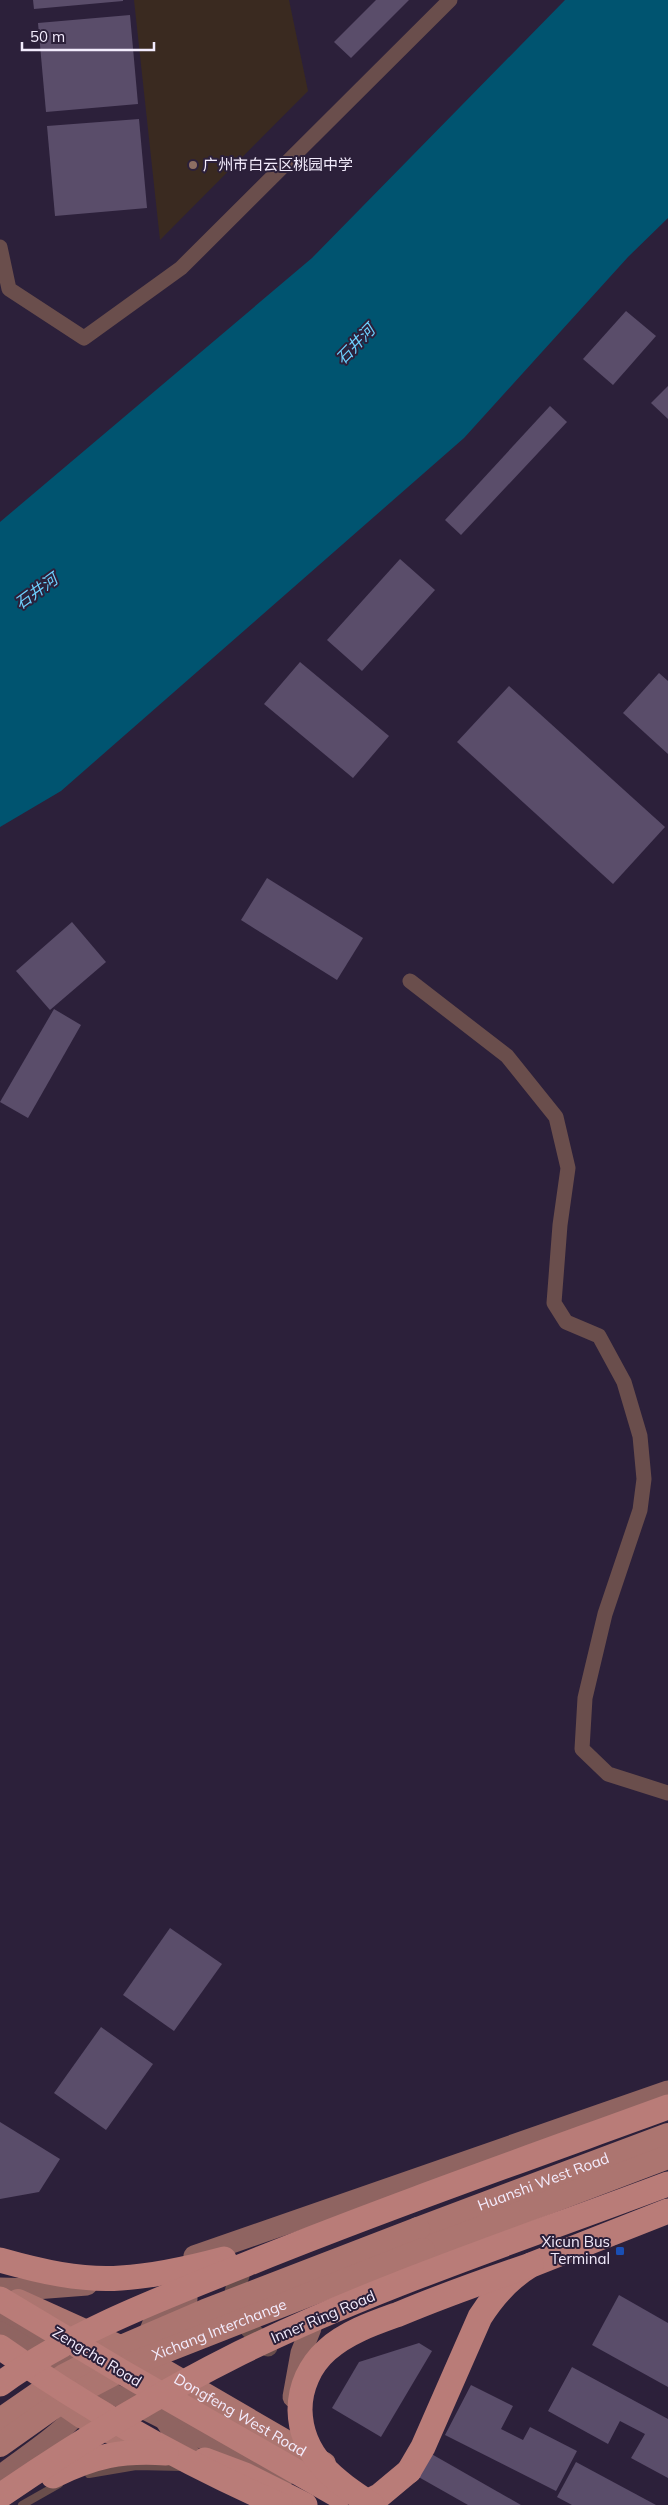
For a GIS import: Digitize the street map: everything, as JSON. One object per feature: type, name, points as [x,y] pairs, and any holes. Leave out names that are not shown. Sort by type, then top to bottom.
[{"type":"highway","points":[[0,2260],[57,2274],[120,2278],[192,2267],[264,2246],[668,2106]]},
{"type":"highway","points":[[0,2384],[80,2336],[180,2291],[321,2235],[668,2106]]},
{"type":"highway","name":"Inner Ring Road","points":[[0,2496],[150,2400],[240,2353],[306,2323],[407,2282],[668,2184]]},
{"type":"highway","points":[[373,2505],[327,2473],[306,2443],[300,2425],[300,2403],[303,2385],[312,2366],[327,2350],[344,2338],[374,2324],[668,2211]]},
{"type":"highway","points":[[361,2505],[379,2496],[409,2471],[423,2447],[480,2317],[492,2298],[508,2281],[531,2265]]},
{"type":"highway","name":"Zengcha Road","points":[[1,2289],[195,2414],[354,2505]]},
{"type":"highway","points":[[0,2348],[54,2384],[153,2443],[280,2505]]},
{"type":"highway","points":[[1,2505],[78,2464],[98,2457],[131,2452],[168,2453],[205,2460],[245,2475],[305,2505]]},
{"type":"main road","points":[[32,2297],[155,2270],[379,2190],[668,2091]]},
{"type":"main road","points":[[202,2469],[163,2417],[152,2389],[149,2362],[149,2329],[160,2313],[240,2276],[560,2152],[668,2114]]},
{"type":"main road","points":[[554,2131],[560,2152]]},
{"type":"main road","name":"Huanshi West Road","points":[[420,2239],[668,2135]]},
{"type":"main road","name":"Huanshi West Road","points":[[420,2239],[564,2197],[668,2157]]},
{"type":"main road","points":[[0,2397],[29,2379],[53,2372],[78,2374],[152,2389],[172,2389],[188,2384],[311,2328],[474,2262],[668,2190]]},
{"type":"main road","points":[[474,2262],[564,2197]]},
{"type":"main road","name":"Xichang Interchange","points":[[0,2420],[64,2376],[112,2351],[205,2311],[420,2239]]},
{"type":"main road","name":"Xichang Interchange","points":[[0,2445],[65,2399],[132,2364],[420,2239]]},
{"type":"main road","name":"Dongfeng West Road","points":[[1,2289],[32,2297],[188,2384],[394,2505]]},
{"type":"main road","points":[[0,2313],[49,2346],[78,2374],[86,2392],[78,2414],[0,2476]]},
{"type":"main road","points":[[302,2451],[293,2410],[293,2395],[301,2353],[311,2328]]},
{"type":"main road","points":[[0,2332],[41,2356],[258,2464],[373,2505]]},
{"type":"main road","points":[[0,2358],[78,2414],[122,2438],[202,2469],[270,2505]]},
{"type":"main road","points":[[0,2368],[29,2379]]},
{"type":"main road","points":[[44,2442],[64,2435],[87,2434],[202,2469]]},
{"type":"street","points":[[0,247],[9,289],[84,338],[181,268],[450,0]]},
{"type":"street","points":[[410,981],[506,1056],[556,1117],[568,1168],[560,1225],[554,1303],[566,1322],[599,1336],[624,1382],[640,1436],[644,1479],[640,1510],[605,1614],[585,1698],[582,1749],[608,1774],[668,1793]]},
{"type":"street","points":[[240,2276],[235,2284],[234,2295],[237,2312],[241,2321],[268,2347]]},
{"type":"lane","points":[[0,2488],[61,2466],[103,2456],[144,2458],[202,2469]]},
{"type":"lane","points":[[77,2477],[98,2471],[136,2466],[202,2469]]},
{"type":"lane","points":[[22,2505],[69,2481]]},
{"type":"shaded area","name":"广州市白云区桃园中学","points":[[134,0],[289,0],[308,91],[160,240]]},
{"type":"water","name":"石井河","points":[[565,0],[668,0],[668,218],[628,257],[464,438],[61,791],[0,827],[0,522],[312,258]]},
{"type":"building","points":[[33,0],[123,0],[123,1],[34,9]]},
{"type":"building","points":[[376,0],[409,0],[351,58],[334,42]]},
{"type":"building","points":[[130,15],[138,104],[46,112],[38,23]]},
{"type":"building","points":[[139,119],[147,208],[55,216],[47,126]]},
{"type":"building","points":[[626,311],[656,336],[613,385],[583,359]]},
{"type":"building","points":[[668,386],[668,419],[651,403]]},
{"type":"building","points":[[550,406],[567,422],[461,535],[445,520]]},
{"type":"building","points":[[400,559],[435,590],[362,671],[327,640]]},
{"type":"building","points":[[300,662],[389,736],[353,778],[264,704]]},
{"type":"building","points":[[659,673],[668,681],[668,754],[623,713]]},
{"type":"building","points":[[509,686],[665,827],[613,884],[457,742]]},
{"type":"building","points":[[267,878],[363,938],[337,980],[241,920]]},
{"type":"building","points":[[72,922],[106,962],[50,1010],[16,971]]},
{"type":"building","points":[[54,1009],[81,1025],[28,1118],[0,1102]]},
{"type":"building","points":[[170,1928],[222,1964],[174,2031],[123,1995]]},
{"type":"building","points":[[101,2027],[153,2064],[106,2130],[54,2093]]},
{"type":"building","points":[[0,2122],[60,2159],[39,2192],[0,2199]]},
{"type":"building","points":[[619,2295],[668,2323],[668,2387],[592,2345]]},
{"type":"building","points":[[419,2343],[432,2351],[381,2437],[332,2408],[359,2362]]},
{"type":"building","points":[[572,2367],[668,2419],[668,2478],[631,2458],[645,2434],[620,2421],[608,2444],[548,2411]]},
{"type":"building","points":[[471,2385],[513,2406],[501,2429],[523,2440],[530,2427],[577,2451],[556,2491],[445,2435]]},
{"type":"building","points":[[428,2452],[521,2505],[468,2505],[415,2475]]},
{"type":"building","points":[[576,2462],[656,2505],[572,2505],[557,2497]]},
{"type":"place","name":"广州市白云区桃园中学","points":[[193,165]]},
{"type":"place","name":"Xicun Bus Terminal","points":[[620,2251]]}]
